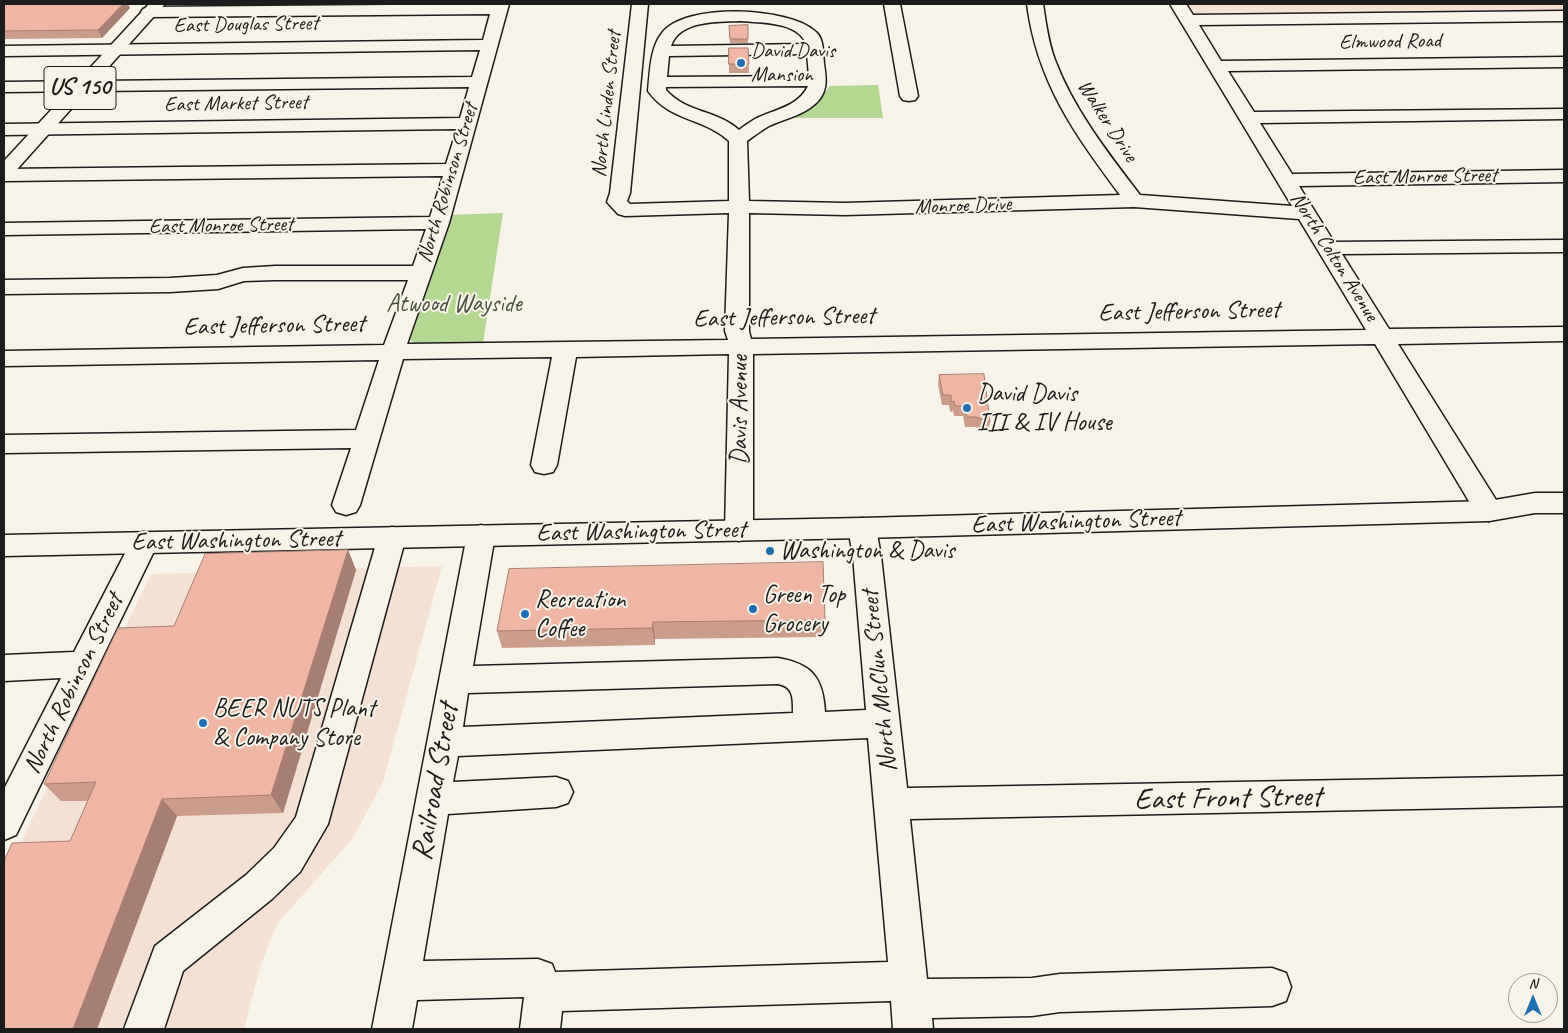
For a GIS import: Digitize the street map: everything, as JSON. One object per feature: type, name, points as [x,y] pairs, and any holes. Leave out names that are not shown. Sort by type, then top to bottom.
[{"type":"street","name":"North Linden Street","points":[[621,206],[617,202],[620,193],[640,4]]},
{"type":"street","points":[[892,4],[909,96]]},
{"type":"street","name":"Walker Drive","points":[[1035,4],[1036,23],[1059,89],[1072,114],[1134,201]]},
{"type":"street","points":[[1555,4],[1564,9]]},
{"type":"street","points":[[147,10],[501,6]]},
{"type":"street","name":"North Robinson Street","points":[[346,505],[392,352],[439,223],[501,6]]},
{"type":"street","points":[[145,49],[163,28],[161,20],[147,10]]},
{"type":"street","name":"US 150","points":[[4,174],[116,49],[147,10]]},
{"type":"street","points":[[1183,12],[1564,16]]},
{"type":"street","name":"North Colton Avenue","points":[[1183,12],[1489,511]]},
{"type":"street","points":[[721,125],[738,139],[757,125],[795,110],[812,97],[818,81],[811,36],[787,22],[740,16],[716,17],[682,25],[669,34],[663,51],[657,91],[674,109],[721,125],[757,125]]},
{"type":"street","name":"East Douglas Street","points":[[4,50],[489,45]]},
{"type":"street","points":[[663,51],[814,49]]},
{"type":"street","name":"Elmwood Road","points":[[1216,66],[1564,62]]},
{"type":"street","points":[[658,82],[818,81]]},
{"type":"street","points":[[4,87],[479,82]]},
{"type":"street","points":[[1248,118],[1564,114]]},
{"type":"street","name":"East Market Street","points":[[4,129],[468,124]]},
{"type":"street","name":"Davis Avenue","points":[[738,139],[740,208],[737,331],[740,346],[739,531]]},
{"type":"street","points":[[4,174],[455,170]]},
{"type":"street","name":"East Monroe Street","points":[[1286,180],[1564,176]]},
{"type":"street","name":"Monroe Drive","points":[[621,206],[625,210],[635,211],[655,208],[845,209],[1134,201],[1306,213]]},
{"type":"street","name":"East Monroe Street","points":[[4,229],[439,223]]},
{"type":"street","points":[[1328,248],[1564,246]]},
{"type":"street","points":[[4,287],[180,285],[218,282],[244,275],[274,273],[421,273]]},
{"type":"street","name":"East Jefferson Street","points":[[4,358],[1564,334]]},
{"type":"street","points":[[544,465],[564,350]]},
{"type":"street","points":[[4,444],[367,439]]},
{"type":"street","name":"East Washington Street","points":[[4,546],[739,531],[1489,511],[1535,503],[1564,503]]},
{"type":"street","name":"East Washington Street","points":[[1489,511],[1547,521],[1564,521]]},
{"type":"street","name":"North McClun Street","points":[[862,528],[867,556],[911,1003]]},
{"type":"street","name":"Railroad Street","points":[[392,1029],[481,535]]},
{"type":"street","points":[[144,1029],[168,959],[259,887],[287,860],[311,824],[392,537]]},
{"type":"street","name":"North Robinson Street","points":[[4,824],[144,544]]},
{"type":"street","points":[[4,668],[84,664]]},
{"type":"street","points":[[454,680],[791,672],[801,677],[806,684],[810,726]]},
{"type":"street","points":[[443,742],[884,722]]},
{"type":"street","name":"East Front Street","points":[[892,804],[1564,791]]},
{"type":"street","points":[[433,799],[556,792]]},
{"type":"street","points":[[400,981],[538,978],[544,992],[540,1029]]},
{"type":"street","points":[[544,992],[911,1003],[1060,994],[1272,987]]},
{"type":"shaded area","points":[[1187,4],[1564,4],[1564,14],[1196,18]]},
{"type":"shaded area","points":[[442,566],[383,782],[353,838],[277,924],[261,964],[244,1029],[4,1029],[4,877],[151,574]]},
{"type":"green space","points":[[878,85],[883,118],[794,118],[815,105],[830,86]]},
{"type":"green space","name":"Atwood Wayside","points":[[503,213],[483,343],[416,344],[408,339],[446,215]]},
{"type":"building","points":[[4,4],[123,4],[98,30],[4,31]]},
{"type":"building","points":[[748,25],[748,39],[730,39],[729,26]]},
{"type":"building","points":[[729,48],[748,48],[749,64],[729,64]]},
{"type":"building","name":"David Davis III & IV House","points":[[984,374],[990,422],[976,417],[967,417],[965,406],[955,406],[954,401],[951,402],[951,395],[943,395],[939,375]]},
{"type":"building","name":"BEER NUTS Plant & Company Store","points":[[348,550],[271,795],[162,799],[73,1029],[4,1029],[4,861],[12,843],[70,841],[96,782],[44,784],[118,628],[174,626],[205,554]]},
{"type":"building","points":[[823,562],[825,620],[653,622],[652,628],[497,631],[509,569]]},
{"type":"place","name":"David Davis Mansion","points":[[741,63]]},
{"type":"place","name":"David Davis III & IV House","points":[[967,408]]},
{"type":"place","name":"Washington & Davis","points":[[770,551]]},
{"type":"place","name":"Green Top Grocery","points":[[753,609]]},
{"type":"place","name":"Recreation Coffee","points":[[525,614]]},
{"type":"place","name":"BEER NUTS Plant & Company Store","points":[[203,723]]}]
